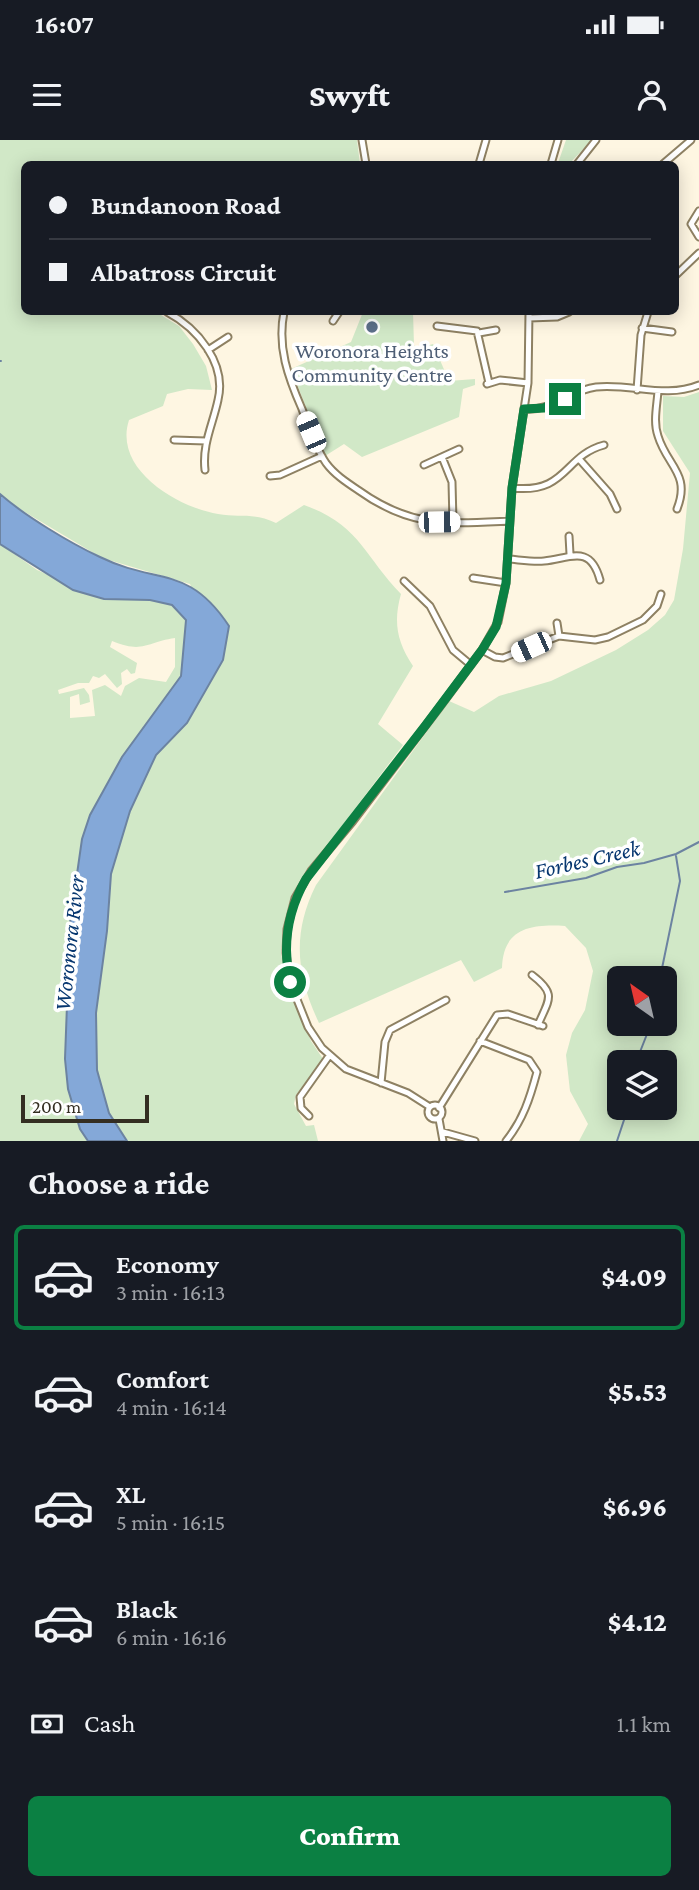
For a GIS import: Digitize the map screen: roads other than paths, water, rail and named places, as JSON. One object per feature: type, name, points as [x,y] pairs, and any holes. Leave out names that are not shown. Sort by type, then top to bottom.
[{"type":"street","points":[[362,140],[366,161]]},
{"type":"street","points":[[480,161],[486,140]]},
{"type":"street","points":[[552,161],[558,140]]},
{"type":"street","points":[[579,161],[596,140]]},
{"type":"street","points":[[666,161],[691,140]]},
{"type":"street","points":[[699,211],[691,224],[699,237]]},
{"type":"street","points":[[679,272],[699,253]]},
{"type":"street","points":[[173,315],[197,335],[217,369],[220,389],[206,441],[205,470]]},
{"type":"street","points":[[180,319],[183,315]]},
{"type":"street","points":[[284,315],[281,339],[285,368],[322,456],[338,476],[387,509],[422,521],[510,521]]},
{"type":"street","points":[[333,321],[337,315]]},
{"type":"street","points":[[439,1119],[432,1117],[430,1107],[412,1095],[352,1073],[329,1056],[308,1027],[288,974],[286,936],[295,898],[311,871],[353,821],[471,665],[498,622],[506,583],[512,488],[528,383],[529,315],[562,315]]},
{"type":"street","points":[[637,390],[642,328],[647,315]]},
{"type":"street","points":[[437,326],[473,328],[479,333],[488,384],[500,380],[528,383]]},
{"type":"street","points":[[642,328],[672,332]]},
{"type":"street","points":[[479,333],[496,330]]},
{"type":"street","points":[[208,351],[228,337]]},
{"type":"street","points":[[524,409],[544,408],[592,388],[678,391],[699,385]]},
{"type":"street","points":[[658,391],[655,425],[657,436],[681,480],[681,499],[677,509]]},
{"type":"street","points":[[174,440],[206,441]]},
{"type":"street","points":[[512,488],[533,489],[546,486],[590,450],[604,445]]},
{"type":"street","points":[[424,465],[459,449]]},
{"type":"street","points":[[270,476],[280,475],[322,456]]},
{"type":"street","points":[[442,457],[452,482],[453,522]]},
{"type":"street","points":[[580,460],[610,494],[617,509]]},
{"type":"street","points":[[569,536],[570,554]]},
{"type":"street","points":[[509,559],[540,561],[570,554],[590,561],[600,580]]},
{"type":"street","points":[[473,578],[506,583]]},
{"type":"street","points":[[404,581],[427,601],[453,650],[471,665]]},
{"type":"street","points":[[482,650],[503,658],[559,636],[595,640],[608,637],[643,620],[657,606],[661,594]]},
{"type":"street","points":[[557,623],[559,636]]},
{"type":"street","points":[[439,1108],[494,1018],[500,1013],[541,1026],[550,997],[548,987],[532,975]]},
{"type":"street","points":[[381,1083],[390,1030],[446,1000]]},
{"type":"street","points":[[480,1041],[526,1058],[537,1072],[519,1125],[506,1141]]},
{"type":"street","points":[[309,1116],[301,1108],[300,1097],[329,1056]]},
{"type":"street","points":[[430,1107],[434,1105],[442,1113],[439,1119],[443,1141]]},
{"type":"street","points":[[443,1132],[475,1141]]},
{"type":"water","name":"Woronora River","points":[[0,494],[48,528],[100,557],[185,584],[214,606],[229,626],[223,660],[187,723],[156,755],[130,811],[111,874],[107,931],[96,1013],[97,1070],[109,1113],[127,1141],[88,1141],[80,1129],[68,1089],[65,1059],[70,923],[82,839],[90,815],[122,757],[181,676],[186,620],[172,605],[150,600],[104,599],[73,590],[0,544]]},
{"type":"waterway","name":"Forbes Creek","points":[[505,892],[586,878],[617,867],[676,854],[699,842]]},
{"type":"waterway","name":"Forbes Creek","points":[[662,966],[680,881],[676,856]]},
{"type":"waterway","name":"Forbes Creek","points":[[641,1050],[646,1036]]},
{"type":"waterway","name":"Forbes Creek","points":[[617,1141],[624,1120]]},
{"type":"place","name":"Woronora Heights Community Centre","points":[[372,327]]}]
